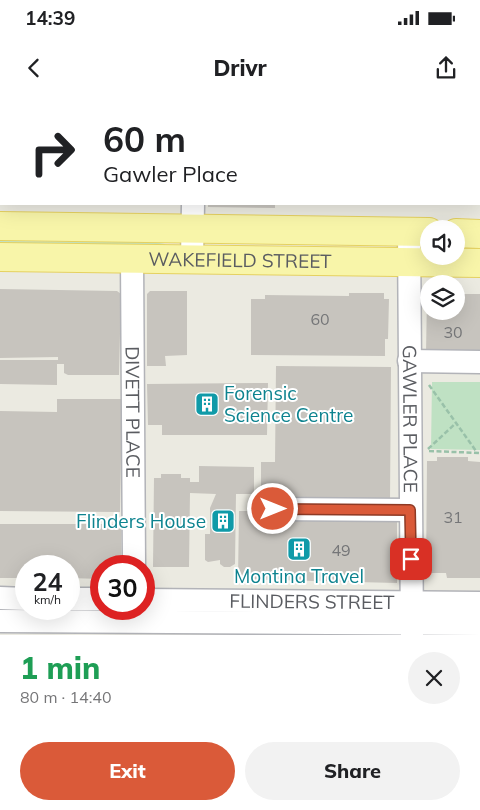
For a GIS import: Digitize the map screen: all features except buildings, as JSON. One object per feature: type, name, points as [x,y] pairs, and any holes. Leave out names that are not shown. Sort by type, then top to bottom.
[{"type":"main road","name":"WAKEFIELD STREET","points":[[0,226],[192,216],[419,232]]},
{"type":"main road","points":[[465,233],[480,234]]},
{"type":"main road","name":"WAKEFIELD STREET","points":[[0,257],[480,263]]},
{"type":"street","points":[[192,216],[192,259]]},
{"type":"street","name":"GAWLER PLACE","points":[[412,620],[409,262],[419,232]]},
{"type":"street","name":"DIVETT PLACE","points":[[132,258],[134,555]]},
{"type":"street","points":[[409,361],[480,362]]},
{"type":"street","points":[[273,509],[410,510]]},
{"type":"street","points":[[0,598],[15,599]]},
{"type":"street","name":"FLINDERS STREET","points":[[155,600],[232,601],[412,620],[480,624]]},
{"type":"street","points":[[231,629],[232,601]]},
{"type":"street","name":"FLINDERS STREET","points":[[155,618],[231,629],[412,620],[480,603]]},
{"type":"street","name":"FLINDERS STREET","points":[[0,621],[15,619]]},
{"type":"path","points":[[426,380],[476,451]]},
{"type":"path","points":[[456,423],[425,451],[476,451],[480,453]]},
{"type":"green space","points":[[0,241],[153,242],[165,244],[166,247],[0,249]]},
{"type":"green space","points":[[432,382],[480,382],[480,450],[431,449]]},
{"type":"place","name":"Forensic Science Centre","points":[[207,404]]},
{"type":"place","name":"Flinders House","points":[[223,521]]},
{"type":"place","name":"Montina Travel","points":[[299,549]]},
{"type":"route","points":[[273,509],[410,510],[411,559]]}]
